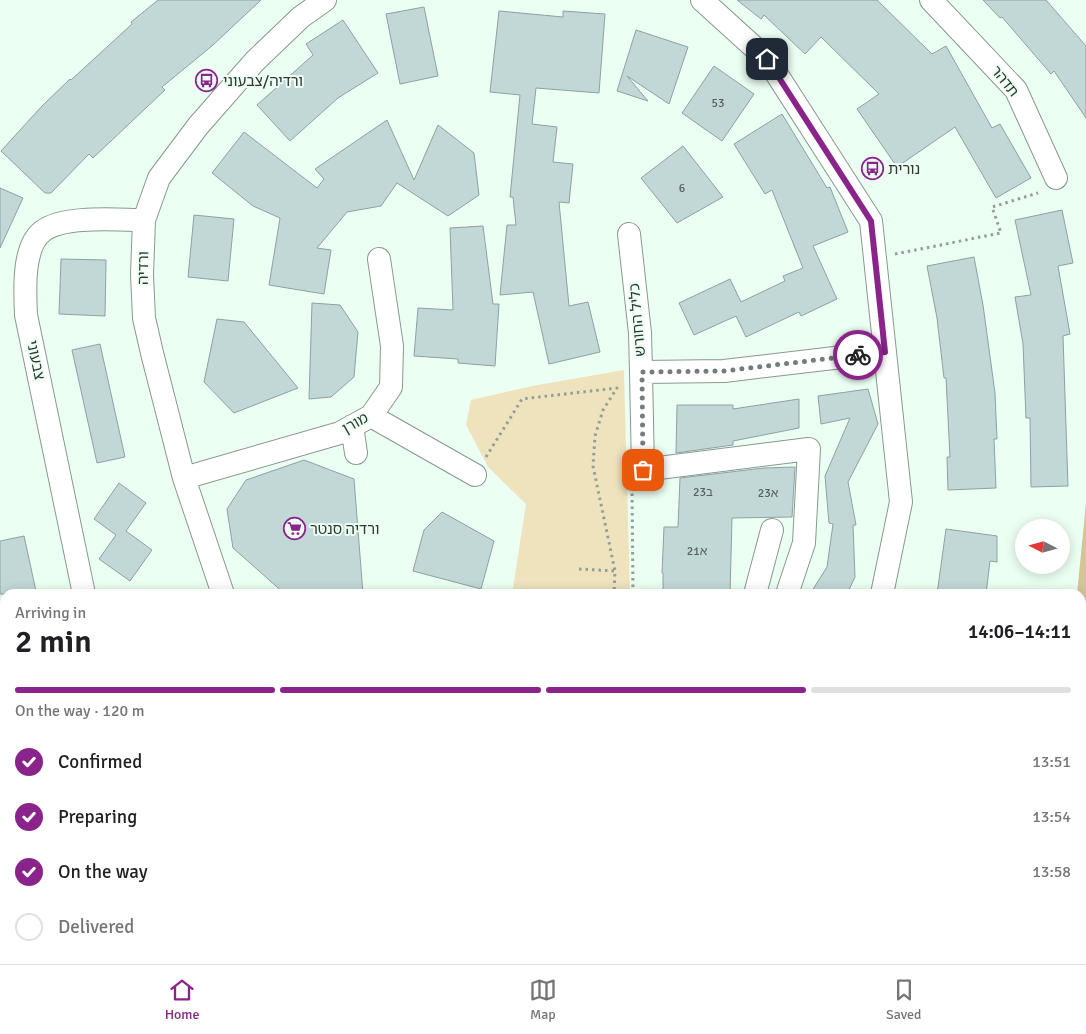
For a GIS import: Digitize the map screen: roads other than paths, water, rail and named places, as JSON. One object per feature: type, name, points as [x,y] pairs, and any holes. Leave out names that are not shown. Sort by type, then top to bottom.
[{"type":"street","name":"ורדיה","points":[[221,589],[184,478],[144,318],[142,275],[144,220],[159,178],[198,126],[255,60],[301,16],[325,0]]},
{"type":"street","points":[[702,0],[767,59],[871,221],[901,502],[883,589]]},
{"type":"street","name":"תדהר","points":[[931,0],[1016,90],[1056,178]]},
{"type":"street","name":"צבעוני","points":[[83,589],[26,315],[24,287],[27,266],[33,244],[42,231],[58,224],[74,220],[144,220]]},
{"type":"street","name":"כליל החורש","points":[[628,234],[640,333],[642,372],[724,371],[885,352]]},
{"type":"street","name":"מורן","points":[[184,478],[340,433],[361,421],[391,387],[392,346],[379,259]]},
{"type":"street","points":[[642,372],[643,470],[809,449],[804,543],[789,589]]},
{"type":"street","points":[[356,453],[361,421],[475,475]]},
{"type":"street","points":[[756,589],[772,530]]},
{"type":"place","name":"ורדיה/צבעוני","points":[[207,81]]},
{"type":"place","name":"נורית","points":[[872,169]]},
{"type":"place","name":"ורדיה סנטר","points":[[294,529]]}]
